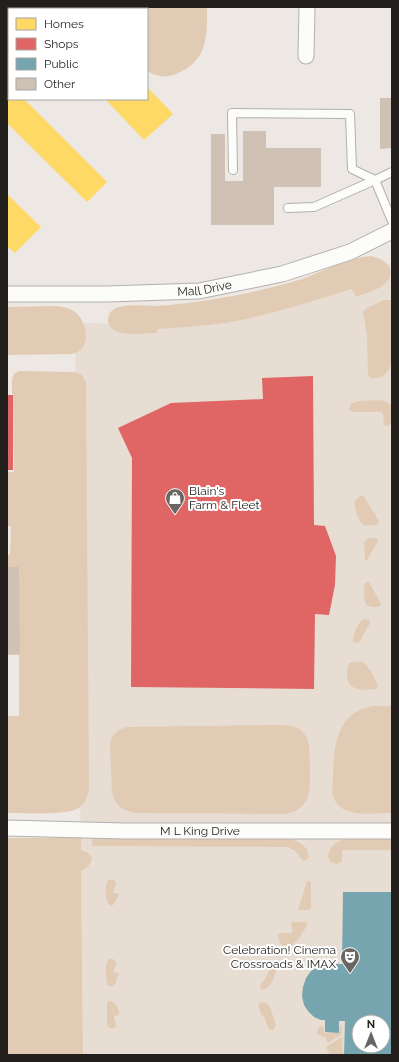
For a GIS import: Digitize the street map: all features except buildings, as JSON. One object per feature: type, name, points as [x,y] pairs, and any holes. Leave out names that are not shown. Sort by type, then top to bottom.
[{"type":"street","points":[[306,56],[307,7]]},
{"type":"street","name":"Mall Drive","points":[[7,294],[107,294],[199,291],[282,274],[350,252],[392,232]]},
{"type":"street","name":"M L King Drive","points":[[7,828],[124,831],[392,831]]},
{"type":"lane","points":[[232,170],[232,113],[350,114],[352,169],[375,180],[392,221]]},
{"type":"lane","points":[[288,208],[314,208],[392,172]]},
{"type":"shaded area","points":[[207,7],[207,28],[204,47],[200,55],[187,69],[168,76],[158,76],[148,72],[148,8],[144,8]]},
{"type":"shaded area","points":[[371,256],[382,260],[388,265],[390,274],[389,279],[380,287],[356,297],[352,289],[251,318],[216,324],[157,329],[157,333],[121,333],[110,327],[108,321],[111,312],[122,306],[178,304],[248,293],[302,279],[353,259]]},
{"type":"shaded area","points":[[392,263],[392,1055],[83,1055],[75,322],[144,326],[344,285]]},
{"type":"shaded area","points":[[384,300],[390,300],[392,302],[391,364],[384,376],[371,378],[368,375],[367,335],[363,312],[367,308]]},
{"type":"shaded area","points":[[57,306],[75,312],[83,322],[86,335],[83,347],[72,354],[7,355],[7,307]]},
{"type":"shaded area","points":[[19,371],[75,372],[82,375],[86,382],[89,788],[84,803],[80,807],[75,810],[56,813],[7,813],[7,716],[19,716],[19,655],[7,655],[7,555],[10,555],[11,526],[7,526],[7,472],[14,472],[12,380],[14,374]]},
{"type":"shaded area","points":[[380,400],[391,406],[392,419],[388,426],[384,425],[383,414],[381,412],[353,412],[349,409],[351,404],[359,401]]},
{"type":"shaded area","points":[[360,496],[365,498],[379,521],[377,525],[364,525],[358,518],[355,500]]},
{"type":"shaded area","points":[[376,538],[378,541],[365,561],[364,543],[366,540]]},
{"type":"shaded area","points":[[366,582],[369,582],[380,602],[381,605],[379,607],[371,607],[366,604],[364,585]]},
{"type":"shaded area","points":[[364,619],[369,620],[370,623],[360,641],[357,643],[353,642],[356,629],[359,623]]},
{"type":"shaded area","points":[[362,662],[367,666],[378,686],[376,689],[357,689],[350,685],[347,671],[349,663]]},
{"type":"shaded area","points":[[373,706],[392,706],[392,813],[364,814],[347,810],[340,806],[335,800],[332,790],[335,750],[342,727],[349,718],[359,710]]},
{"type":"shaded area","points":[[287,725],[301,730],[307,738],[309,744],[310,773],[308,794],[303,805],[293,812],[285,814],[136,813],[127,811],[120,807],[113,797],[110,746],[113,736],[120,730],[127,727]]},
{"type":"shaded area","points":[[7,838],[81,838],[81,850],[88,853],[92,858],[88,866],[81,871],[83,1055],[7,1055]]},
{"type":"shaded area","points":[[92,838],[286,838],[294,840],[304,846],[307,849],[309,857],[303,860],[295,851],[286,847],[92,846]]},
{"type":"shaded area","points":[[348,838],[392,838],[392,850],[342,850],[341,862],[336,864],[331,862],[328,857],[330,849],[338,842]]},
{"type":"shaded area","points":[[112,879],[116,884],[113,893],[117,893],[119,895],[114,904],[111,906],[109,905],[106,897],[106,890],[107,881]]},
{"type":"shaded area","points":[[307,881],[310,881],[311,884],[311,908],[309,910],[300,910],[298,909]]},
{"type":"shaded area","points":[[293,922],[307,922],[307,925],[292,946],[284,948],[280,942],[278,934],[293,932],[291,924]]},
{"type":"shaded area","points":[[110,959],[113,959],[116,962],[113,972],[119,974],[115,984],[108,986],[106,967],[107,962]]},
{"type":"shaded area","points":[[275,961],[278,962],[278,965],[272,981],[268,987],[261,989],[260,985],[266,978],[272,963]]},
{"type":"shaded area","points":[[109,1001],[115,1003],[119,1013],[119,1015],[114,1016],[116,1026],[114,1028],[108,1027],[107,1023],[107,1003]]},
{"type":"shaded area","points":[[261,1002],[267,1003],[270,1007],[276,1025],[273,1030],[268,1028],[265,1018],[261,1014],[258,1005]]},
{"type":"shaded area","points":[[320,1026],[324,1027],[324,1033],[339,1033],[340,1026],[342,1026],[342,1034],[328,1043],[325,1037],[316,1034]]},
{"type":"shaded area","points":[[342,1038],[343,1055],[330,1055],[326,1047]]},
{"type":"place","name":"Blain's Farm & Fleet","points":[[175,515]]},
{"type":"place","name":"Celebration! Cinema Crossroads & IMAX","points":[[350,974]]}]
